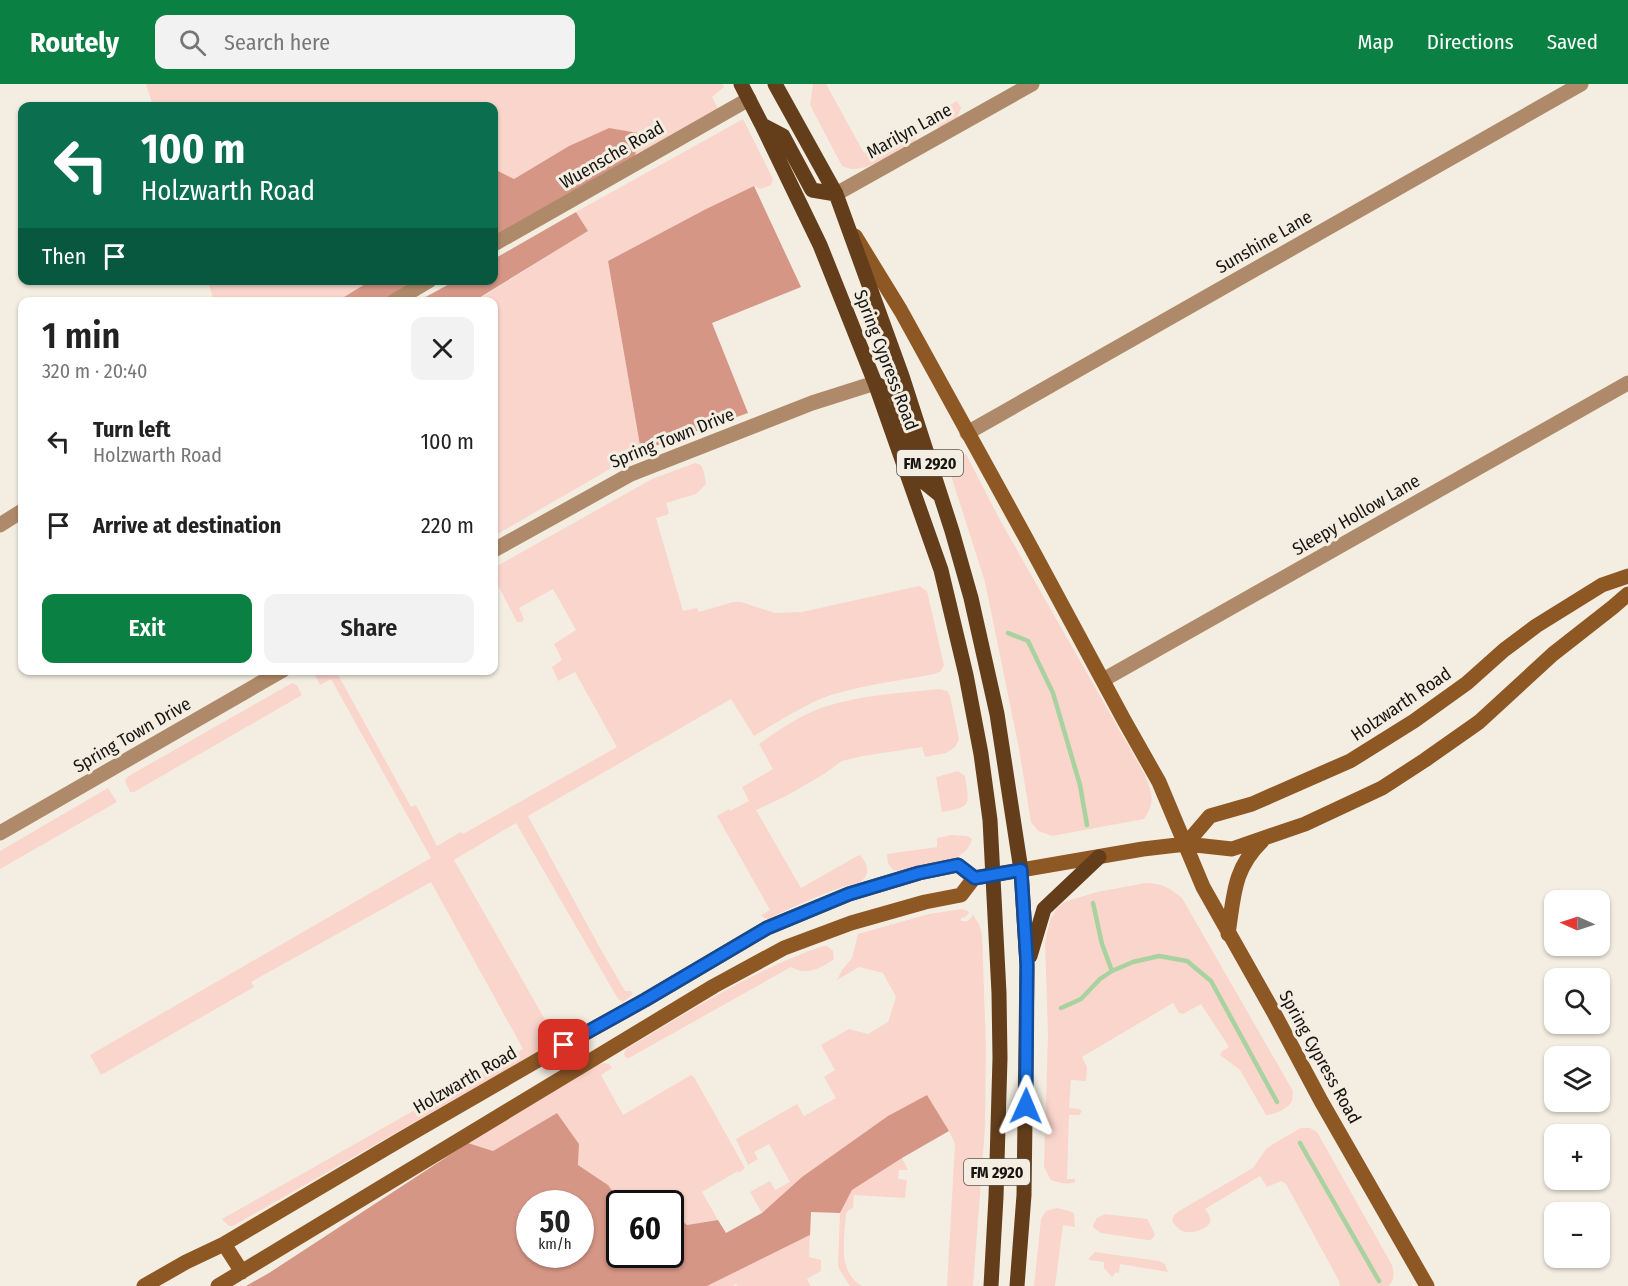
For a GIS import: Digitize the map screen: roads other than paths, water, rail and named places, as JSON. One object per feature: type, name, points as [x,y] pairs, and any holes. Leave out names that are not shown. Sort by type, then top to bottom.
[{"type":"main road","name":"Spring Cypress Road","points":[[741,84],[820,245],[875,383],[934,550],[966,675],[981,754],[990,820],[994,876]]},
{"type":"main road","name":"Spring Cypress Road","points":[[775,84],[836,194],[902,376],[941,496],[971,598],[997,714],[1021,870]]},
{"type":"main road","points":[[762,125],[783,136],[812,190],[836,194]]},
{"type":"main road","name":"Spring Cypress Road","points":[[844,218],[901,311],[1159,782],[1203,887],[1321,1101],[1427,1286]]},
{"type":"main road","points":[[875,383],[895,394],[925,483],[941,496]]},
{"type":"main road","name":"Holzwarth Road","points":[[1186,844],[1210,816],[1252,804],[1350,761],[1414,721],[1467,683],[1504,650],[1536,626],[1602,585],[1628,576]]},
{"type":"main road","name":"Holzwarth Road","points":[[144,1286],[224,1244],[767,928],[849,894],[919,873],[958,865],[975,878],[1186,844],[1232,849],[1305,824],[1382,788],[1479,722],[1553,654],[1628,594]]},
{"type":"main road","points":[[1228,934],[1238,876],[1251,852],[1265,839]]},
{"type":"main road","points":[[1027,965],[1044,909],[1099,857]]},
{"type":"main road","name":"FM 2920","points":[[1017,1286],[1024,1195],[1027,965],[1021,870]]},
{"type":"main road","name":"FM 2920","points":[[991,1286],[1000,1058],[994,876]]},
{"type":"main road","points":[[218,1286],[714,986],[784,948],[851,923],[926,902],[961,895],[975,878]]},
{"type":"main road","points":[[599,1026],[611,1048]]},
{"type":"main road","points":[[224,1244],[242,1272]]},
{"type":"street","name":"Marilyn Lane","points":[[836,194],[1032,84]]},
{"type":"street","name":"Sunshine Lane","points":[[967,433],[1581,84]]},
{"type":"street","name":"Wuensche Road","points":[[498,242],[749,99]]},
{"type":"street","points":[[401,297],[422,285]]},
{"type":"street","name":"Spring Town Drive","points":[[498,548],[631,474],[812,403],[875,383]]},
{"type":"street","name":"Sleepy Hollow Lane","points":[[1103,680],[1628,383]]},
{"type":"street","points":[[0,525],[18,514]]},
{"type":"street","name":"Spring Town Drive","points":[[0,833],[274,675]]},
{"type":"waterway","points":[[1008,633],[1028,641],[1053,693],[1080,785],[1087,825]]},
{"type":"waterway","points":[[1093,903],[1102,944],[1112,971]]},
{"type":"waterway","points":[[1061,1008],[1081,999],[1100,979],[1112,971],[1133,962],[1159,956],[1187,961],[1211,981],[1277,1102]]},
{"type":"waterway","points":[[1300,1143],[1379,1281]]}]
